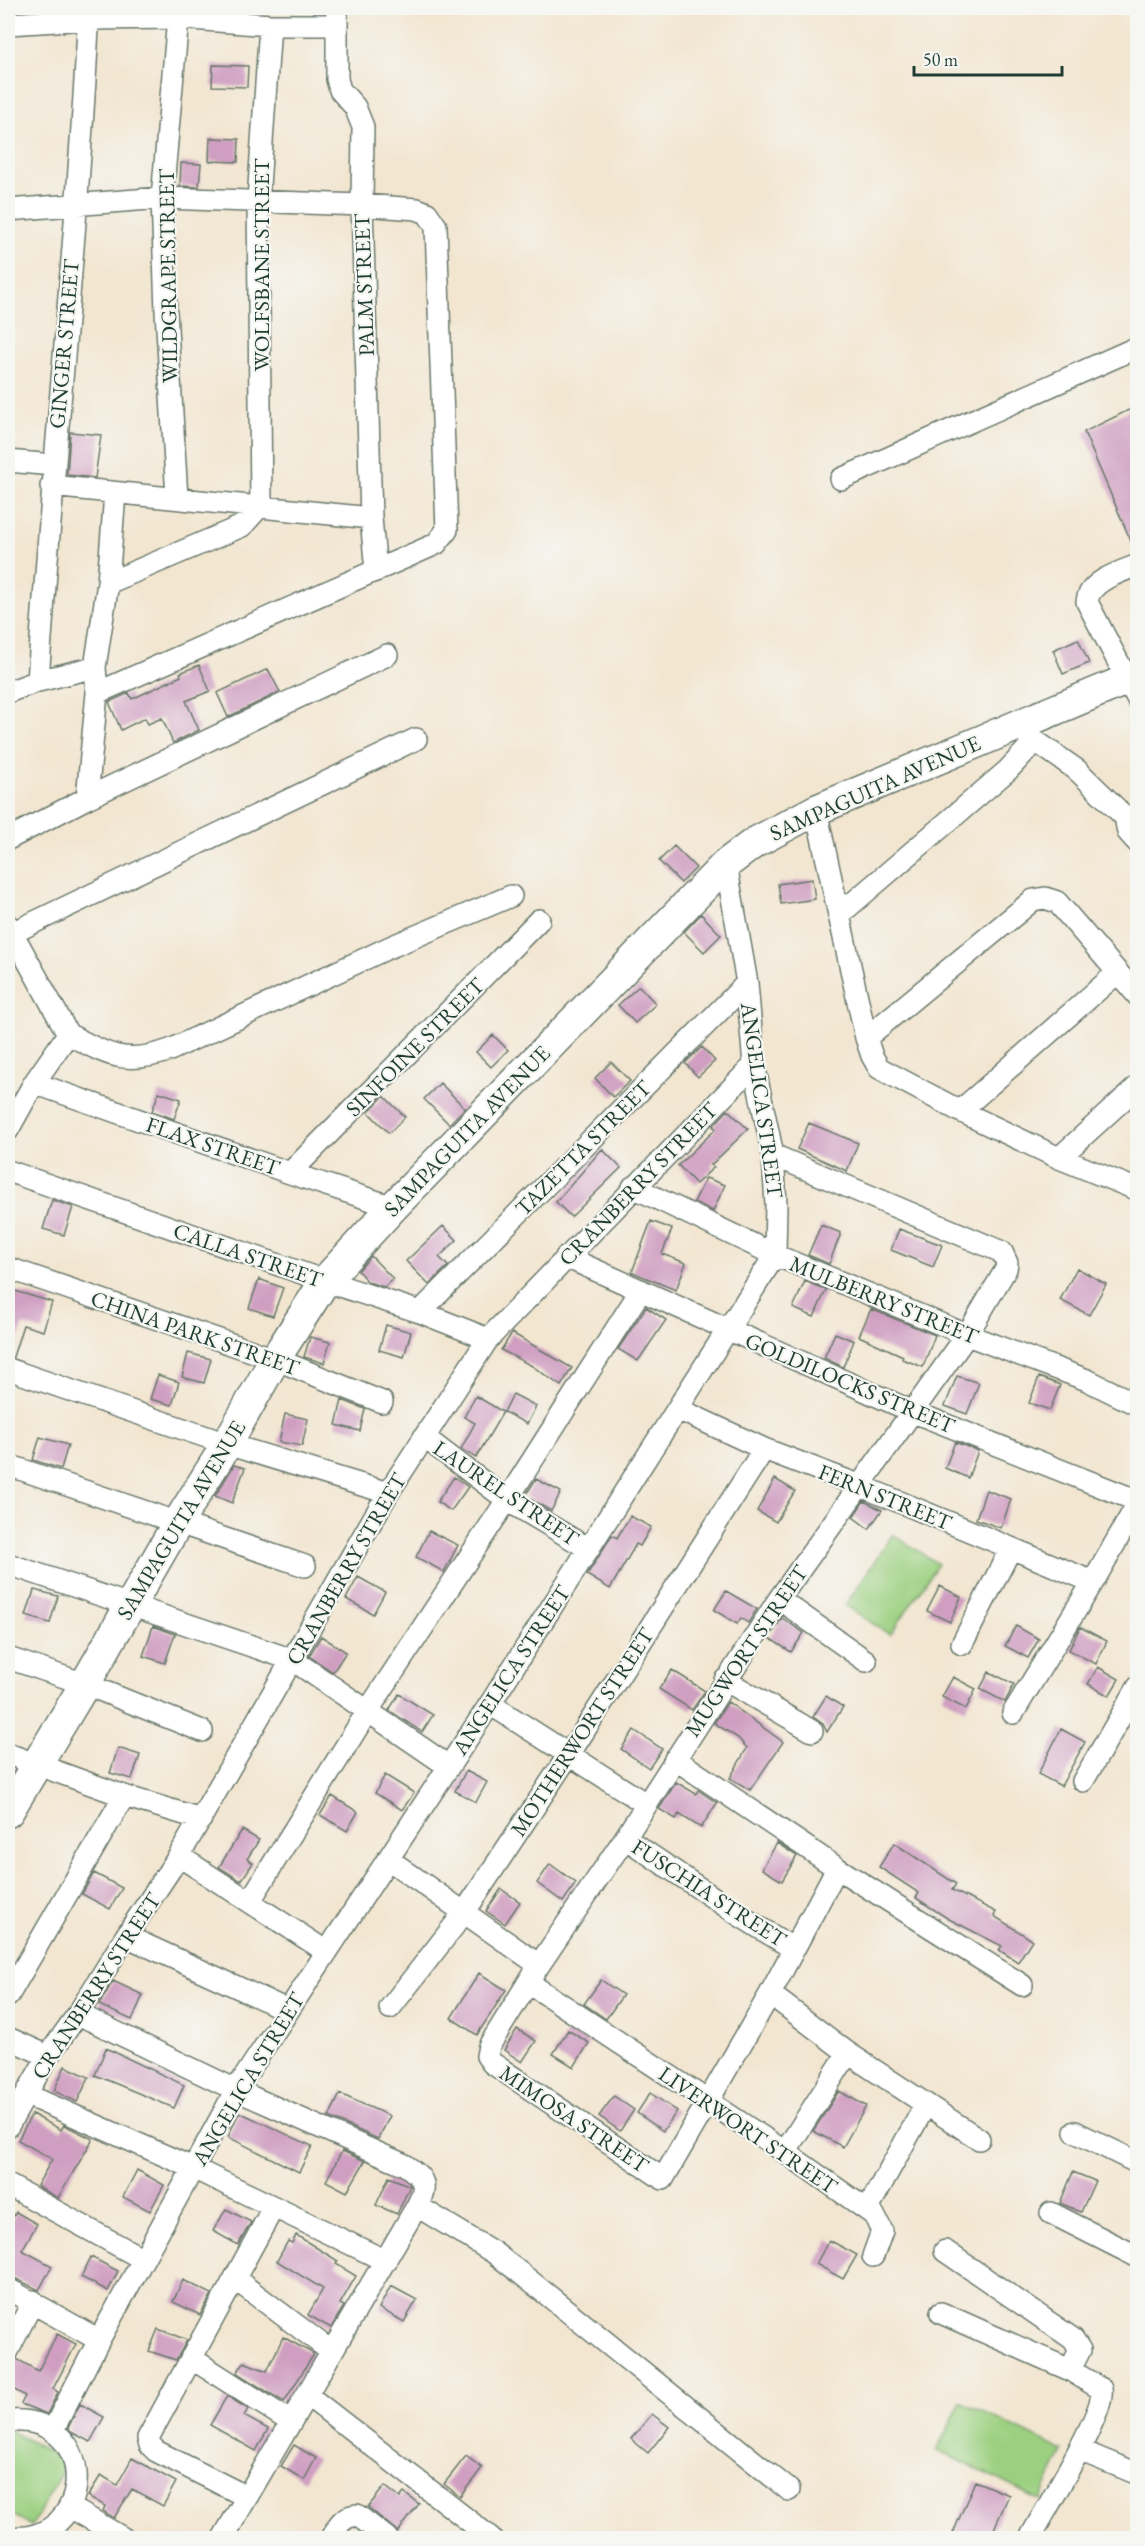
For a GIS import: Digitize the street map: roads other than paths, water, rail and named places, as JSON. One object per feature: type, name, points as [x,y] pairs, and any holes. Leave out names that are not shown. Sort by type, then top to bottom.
[{"type":"main road","name":"SAMPAGUITA AVENUE","points":[[8,1812],[177,1524],[227,1444],[275,1359],[325,1281],[393,1207],[726,864],[754,843],[816,810],[1025,733],[1134,685]]},
{"type":"street","points":[[8,24],[89,13],[270,25],[337,16]]},
{"type":"street","name":"GINGER STREET","points":[[38,681],[89,13]]},
{"type":"street","name":"PALM STREET","points":[[337,16],[340,90],[355,107],[363,127],[362,205],[371,518],[376,571]]},
{"type":"street","name":"WILDGRAPE STREET","points":[[177,498],[162,198],[178,18]]},
{"type":"street","name":"WOLFSBANE STREET","points":[[261,506],[258,201],[270,25]]},
{"type":"street","points":[[8,210],[162,198],[258,201],[417,209],[427,213],[436,225],[447,530],[436,544],[98,693]]},
{"type":"street","points":[[841,479],[1137,347]]},
{"type":"street","points":[[8,461],[115,494],[177,498],[371,518]]},
{"type":"street","points":[[87,798],[98,693],[95,667],[108,583],[115,494]]},
{"type":"street","points":[[108,583],[242,526],[261,506]]},
{"type":"street","points":[[1134,685],[1087,602],[1088,594],[1095,586],[1137,565]]},
{"type":"street","points":[[8,839],[87,798],[387,655]]},
{"type":"street","points":[[8,692],[38,681],[95,667]]},
{"type":"street","points":[[840,914],[1008,770],[1025,733],[1131,813],[1128,832],[1137,843]]},
{"type":"street","points":[[416,739],[10,929],[68,1035],[119,1057],[139,1059],[152,1056],[170,1050],[388,948],[511,896]]},
{"type":"street","points":[[816,810],[866,1038],[879,1068],[960,1111],[1059,1158],[1137,1190]]},
{"type":"street","name":"ANGELICA STREET","points":[[53,2430],[99,2340],[236,2090],[490,1704],[775,1255],[776,1205],[773,1155],[754,1065],[747,983],[726,864]]},
{"type":"street","points":[[866,1038],[1033,900],[1045,898],[1057,902],[1137,996]]},
{"type":"street","name":"SINFOINE STREET","points":[[290,1173],[539,920]]},
{"type":"street","points":[[960,1111],[1117,973]]},
{"type":"street","name":"TAZETTA STREET","points":[[420,1312],[747,983]]},
{"type":"street","points":[[10,1119],[68,1035]]},
{"type":"street","name":"CRANBERRY STREET","points":[[8,2126],[48,2056],[78,2014],[201,1820],[388,1493],[488,1339],[633,1187],[754,1065]]},
{"type":"street","name":"FLAX STREET","points":[[34,1083],[393,1207]]},
{"type":"street","points":[[1059,1158],[1137,1086]]},
{"type":"street","name":"MUGWORT STREET","points":[[487,2056],[489,2046],[534,1974],[625,1838],[725,1680],[779,1599],[967,1335],[1006,1269],[1006,1258],[1002,1252],[773,1155]]},
{"type":"street","name":"CALLA STREET","points":[[8,1171],[420,1312],[488,1339]]},
{"type":"street","name":"MULBERRY STREET","points":[[633,1187],[775,1255],[967,1335],[1087,1380],[1137,1405]]},
{"type":"street","name":"GOLDILOCKS STREET","points":[[566,1257],[911,1411],[1137,1502]]},
{"type":"street","name":"CHINA PARK STREET","points":[[8,1268],[275,1359],[382,1402]]},
{"type":"street","points":[[250,1901],[367,1712],[507,1500],[641,1290]]},
{"type":"street","points":[[8,1369],[227,1444],[388,1493]]},
{"type":"street","name":"FERN STREET","points":[[678,1409],[764,1449],[861,1486],[1093,1582]]},
{"type":"street","name":"LAUREL STREET","points":[[424,1437],[507,1500],[589,1549]]},
{"type":"street","name":"MOTHERWORT STREET","points":[[390,2008],[464,1913],[570,1753],[764,1449]]},
{"type":"street","points":[[8,1465],[305,1566]]},
{"type":"street","points":[[1012,1713],[1093,1582],[1137,1502]]},
{"type":"street","points":[[962,1644],[1011,1548]]},
{"type":"street","points":[[8,1564],[293,1660],[448,1766]]},
{"type":"street","points":[[779,1599],[866,1661]]},
{"type":"street","points":[[8,1658],[85,1684],[202,1731]]},
{"type":"street","points":[[725,1680],[812,1731]]},
{"type":"street","points":[[1083,1782],[1137,1687]]},
{"type":"street","points":[[490,1704],[570,1753],[646,1804]]},
{"type":"street","points":[[8,1754],[124,1796],[201,1820]]},
{"type":"street","points":[[675,1759],[837,1868],[1022,1985]]},
{"type":"street","points":[[8,1996],[124,1796]]},
{"type":"street","name":"FUSCHIA STREET","points":[[625,1838],[739,1915],[794,1948]]},
{"type":"street","points":[[179,1856],[327,1952]]},
{"type":"street","name":"LIVERWORT STREET","points":[[388,1859],[464,1913],[534,1974],[708,2103],[785,2152],[867,2210]]},
{"type":"street","points":[[708,2103],[770,1994],[837,1868]]},
{"type":"street","points":[[126,1936],[287,2010]]},
{"type":"street","points":[[770,1994],[848,2053],[979,2139]]},
{"type":"street","points":[[78,2014],[236,2090],[405,2165],[415,2172],[424,2185],[425,2190],[386,2261],[223,2538]]},
{"type":"street","points":[[8,2038],[48,2056]]},
{"type":"street","points":[[785,2152],[848,2053]]},
{"type":"street","name":"MIMOSA STREET","points":[[487,2056],[492,2063],[663,2179],[708,2103]]},
{"type":"street","points":[[27,2095],[193,2168],[386,2261]]},
{"type":"street","points":[[873,2256],[882,2231],[874,2215],[867,2210],[926,2104]]},
{"type":"street","points":[[1076,2132],[1137,2163]]},
{"type":"street","points":[[8,2186],[143,2259]]},
{"type":"street","points":[[417,2206],[493,2252],[789,2490]]},
{"type":"street","points":[[247,2497],[150,2445],[148,2438],[273,2208]]},
{"type":"street","points":[[1052,2213],[1137,2257]]},
{"type":"street","points":[[945,2251],[1073,2339],[1080,2350],[1070,2370]]},
{"type":"street","points":[[235,2278],[332,2352]]},
{"type":"street","points":[[8,2289],[99,2340]]},
{"type":"street","points":[[8,2350],[33,2301]]},
{"type":"street","points":[[941,2313],[1070,2370],[1101,2389],[1103,2395],[1079,2450],[1030,2538]]},
{"type":"street","points":[[191,2358],[291,2422]]},
{"type":"street","points":[[307,2395],[491,2538]]},
{"type":"street","points":[[8,2421],[23,2420],[53,2430],[68,2446],[75,2462],[77,2479],[75,2497],[70,2507],[54,2525],[39,2534],[21,2538],[8,2537]]},
{"type":"street","points":[[1079,2450],[1137,2474]]},
{"type":"street","points":[[70,2507],[114,2536]]},
{"type":"street","points":[[331,2538],[341,2521],[351,2515],[357,2515],[387,2538]]}]
